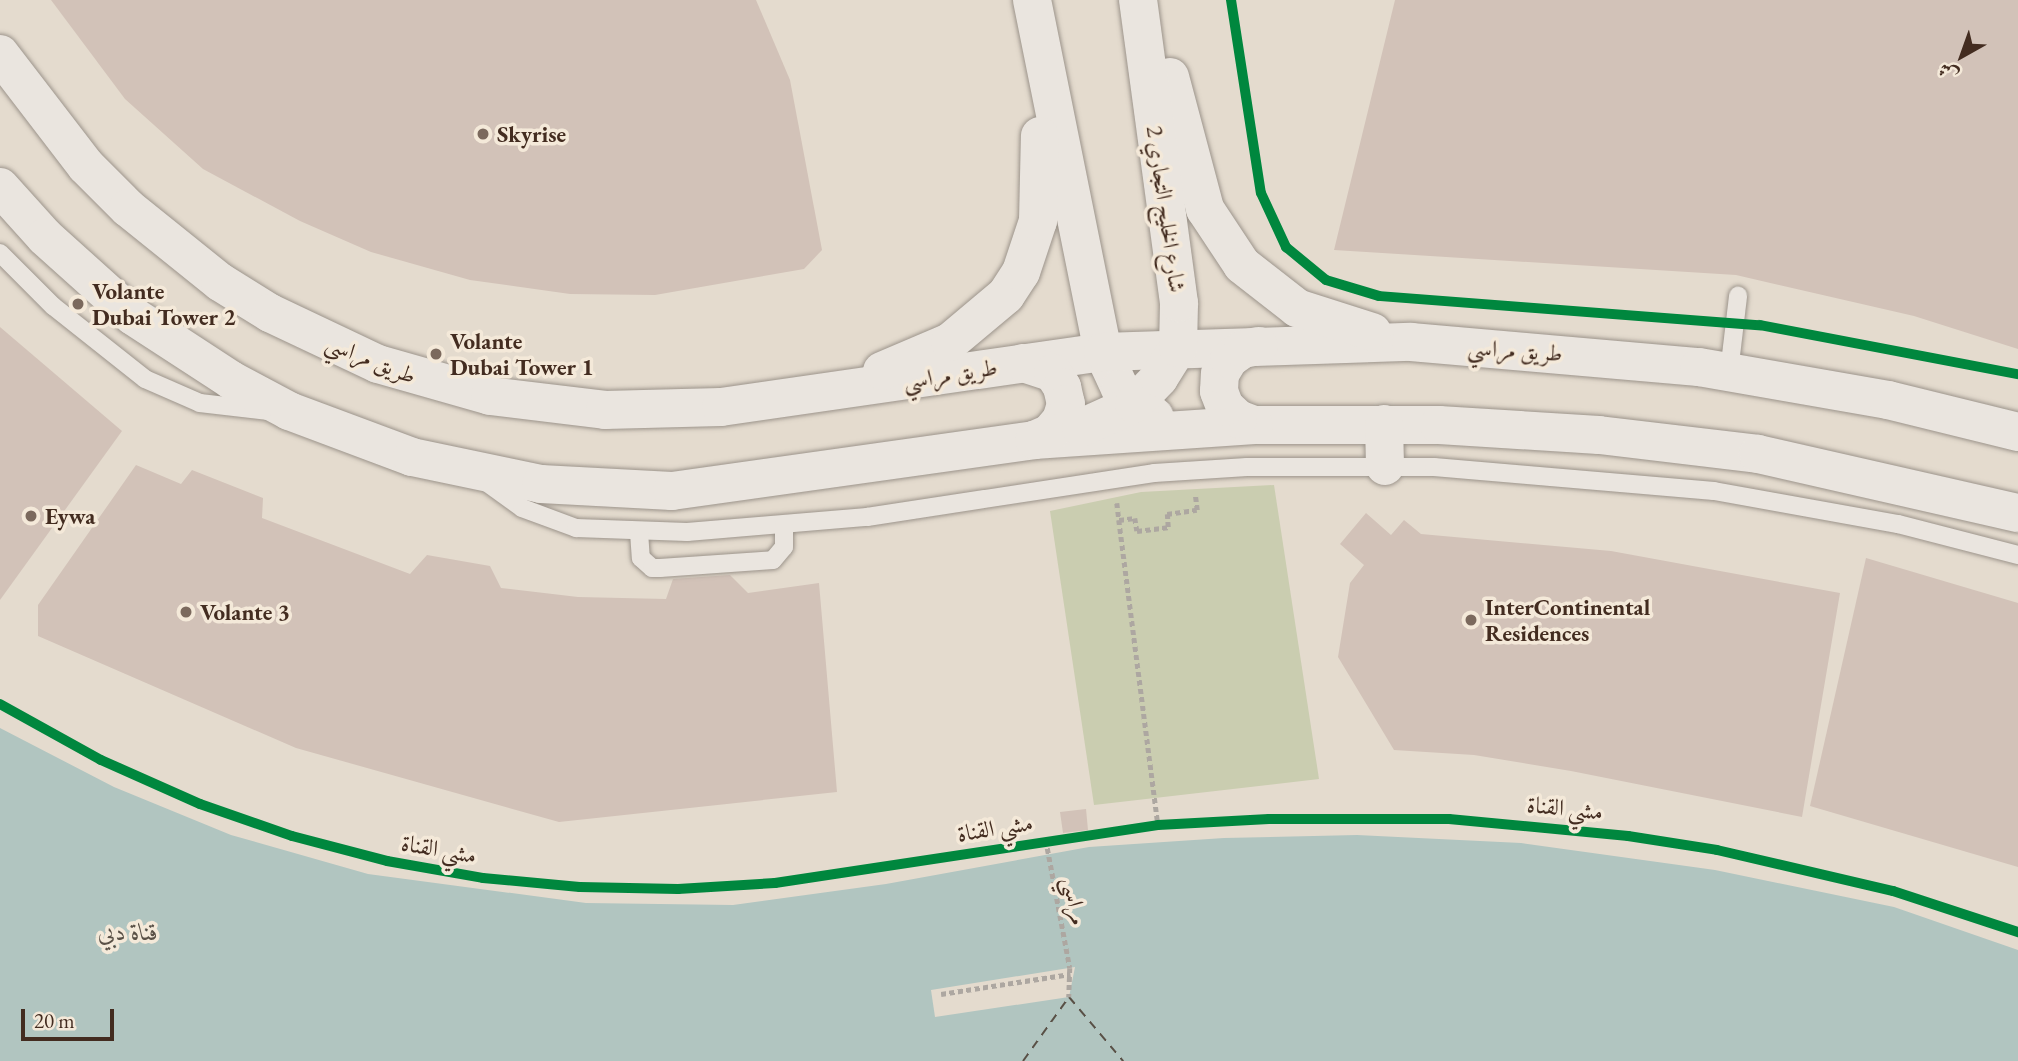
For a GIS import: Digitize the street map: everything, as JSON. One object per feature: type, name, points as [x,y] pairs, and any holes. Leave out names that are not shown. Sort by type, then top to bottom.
[{"type":"street","points":[[1032,0],[1103,352],[1110,371],[1134,404],[1187,430]]},
{"type":"street","points":[[1139,0],[1171,79],[1205,209],[1242,265],[1297,308],[1329,321],[1411,342]]},
{"type":"street","name":"شارع الخليج التجاري 2","points":[[1139,0],[1179,303],[1178,348]]},
{"type":"street","points":[[836,391],[971,329],[1006,295],[1021,272],[1038,221],[1040,42]]},
{"type":"street","name":"طريق مراسي","points":[[0,54],[86,166],[173,247],[270,313],[378,364],[490,396],[605,410],[721,407],[1103,352],[1411,342],[1604,356],[1729,372],[1888,400],[2018,432]]},
{"type":"street","points":[[0,187],[45,237],[133,316],[231,380],[289,411],[412,457],[476,473],[554,485],[672,491],[1034,440],[1254,425],[1384,424],[1599,435],[1758,454],[2018,513]]},
{"type":"street","points":[[1254,425],[1238,419],[1226,407],[1219,391],[1220,374],[1229,359],[1242,349],[1260,346]]},
{"type":"street","points":[[1034,440],[1082,428],[1134,404],[1159,379],[1178,348]]},
{"type":"street","points":[[1023,363],[1053,373],[1066,404],[1061,420],[1050,433],[1034,440]]},
{"type":"street","points":[[1384,424],[1385,466]]},
{"type":"lane","points":[[0,253],[53,306],[145,379],[172,393],[229,409],[289,411]]},
{"type":"lane","points":[[1729,372],[1738,296]]},
{"type":"lane","points":[[476,473],[522,508],[548,521],[604,533],[784,525],[963,504],[1154,473],[1385,466],[1528,472],[1714,491],[1898,524],[2018,555]]},
{"type":"lane","points":[[639,532],[641,558],[652,568],[660,568],[773,560],[784,547],[784,525]]},
{"type":"path","points":[[1119,520],[1158,825]]},
{"type":"path","points":[[1145,827],[1172,824]]},
{"type":"path","points":[[941,994],[1070,971]]},
{"type":"green space","points":[[1274,485],[1319,779],[1094,805],[1050,511],[1141,492]]},
{"type":"water","name":"قناة دبي","points":[[0,728],[114,787],[231,835],[368,874],[586,903],[733,905],[886,884],[1089,847],[1224,838],[1357,835],[1521,843],[1715,870],[1894,907],[2018,950],[2018,1061],[0,1061]]},
{"type":"pier","points":[[1075,967],[1069,997],[935,1017],[931,990]]},
{"type":"building","name":"Skyrise","points":[[51,0],[756,0],[790,80],[822,250],[804,269],[655,295],[570,294],[470,280],[371,252],[300,221],[203,169],[125,99]]},
{"type":"building","points":[[1395,0],[2018,0],[2018,349],[1914,316],[1736,275],[1334,250]]},
{"type":"building","name":"Eywa","points":[[0,327],[122,431],[0,600]]},
{"type":"building","points":[[136,465],[181,484],[192,470],[263,498],[262,518],[410,574],[427,555],[490,566],[501,588],[578,597],[666,599],[673,579],[730,575],[748,593],[819,583],[837,792],[559,822],[296,748],[38,636],[38,605]]},
{"type":"building","points":[[1366,513],[1391,535],[1404,520],[1421,534],[1611,551],[1840,593],[1802,817],[1571,771],[1474,755],[1394,750],[1338,657],[1350,583],[1364,565],[1340,544]]},
{"type":"building","points":[[1866,558],[2018,603],[2018,867],[1810,806]]},
{"type":"building","points":[[1086,809],[1088,830],[1063,833],[1060,812]]},
{"type":"ferry route","points":[[1023,1061],[1069,997],[1123,1061]]},
{"type":"cycle path","points":[[1231,0],[1261,193],[1286,247],[1326,280],[1379,296],[1760,325],[2018,374]]},
{"type":"cycle path","name":"مشي القناة","points":[[0,704],[101,760],[200,804],[292,836],[387,861],[483,878],[580,887],[678,889],[775,883],[1158,825],[1269,819],[1449,819],[1628,836],[1717,850],[1893,891],[2018,932]]},
{"type":"place","name":"Skyrise","points":[[483,134]]},
{"type":"place","name":"Volante Dubai Tower 2","points":[[78,304]]},
{"type":"place","name":"Volante Dubai Tower 1","points":[[436,354]]},
{"type":"place","name":"Eywa","points":[[31,516]]},
{"type":"place","name":"Volante 3","points":[[186,612]]},
{"type":"place","name":"InterContinental Residences","points":[[1471,620]]}]
